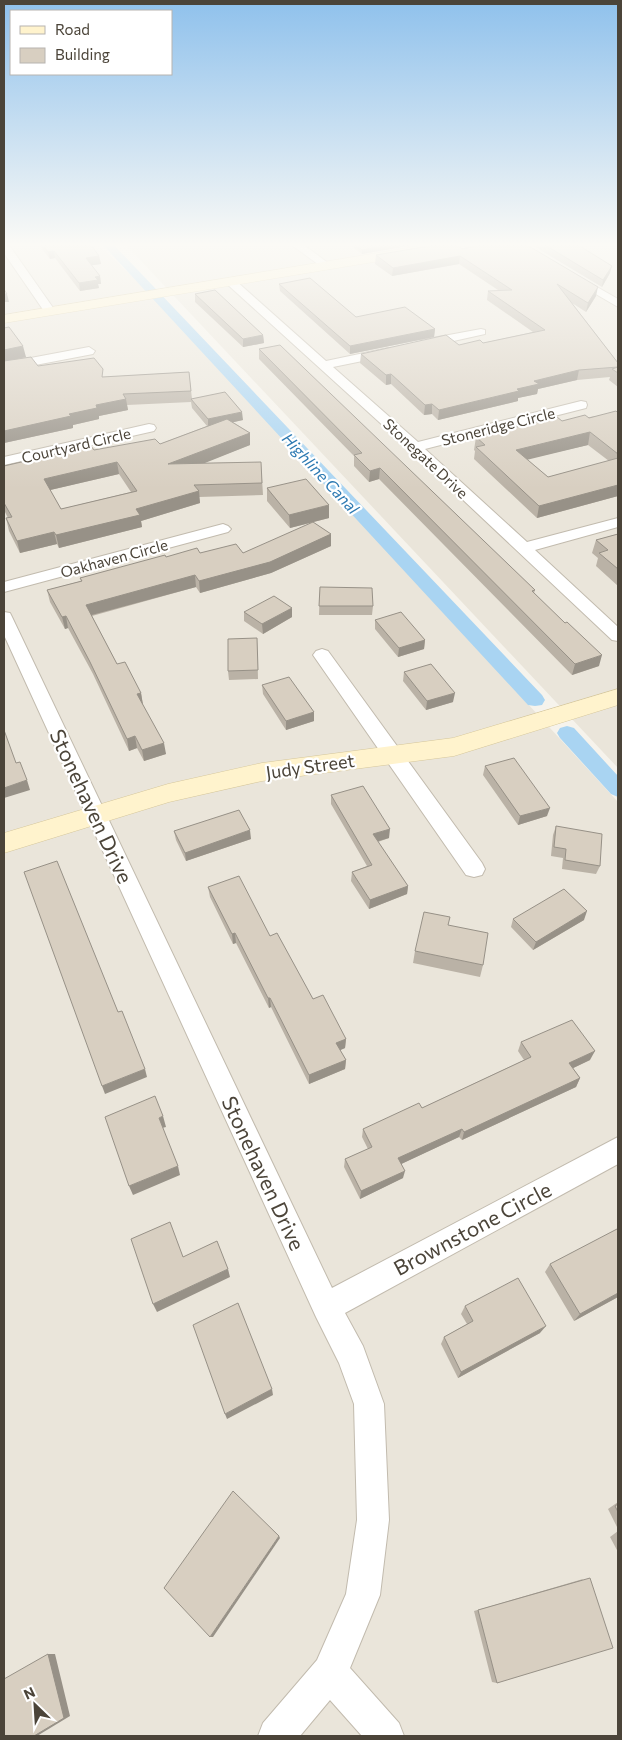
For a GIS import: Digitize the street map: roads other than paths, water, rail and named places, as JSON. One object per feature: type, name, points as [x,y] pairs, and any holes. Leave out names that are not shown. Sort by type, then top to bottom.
[{"type":"main road","name":"Judy Street","points":[[4,843],[168,792],[262,772],[454,747],[618,697]]},
{"type":"street","name":"Stonegate Drive","points":[[280,326],[415,447],[618,636]]},
{"type":"street","points":[[324,366],[482,332]]},
{"type":"street","points":[[4,368],[89,351]]},
{"type":"street","name":"Stoneridge Circle","points":[[415,447],[581,404]]},
{"type":"street","name":"Courtyard Circle","points":[[4,461],[149,428]]},
{"type":"street","points":[[524,548],[618,522]]},
{"type":"street","name":"Oakhaven Circle","points":[[4,587],[223,529]]},
{"type":"street","name":"Stonehaven Drive","points":[[4,617],[326,1307],[352,1356],[369,1404],[373,1520],[362,1595],[330,1673],[276,1736]]},
{"type":"street","points":[[322,655],[395,755],[474,869]]},
{"type":"street","name":"Brownstone Circle","points":[[326,1307],[618,1150]]},
{"type":"street","points":[[330,1673],[386,1736]]},
{"type":"waterway","name":"Highline Canal","points":[[186,326],[535,700]]},
{"type":"waterway","points":[[567,733],[618,789]]}]
